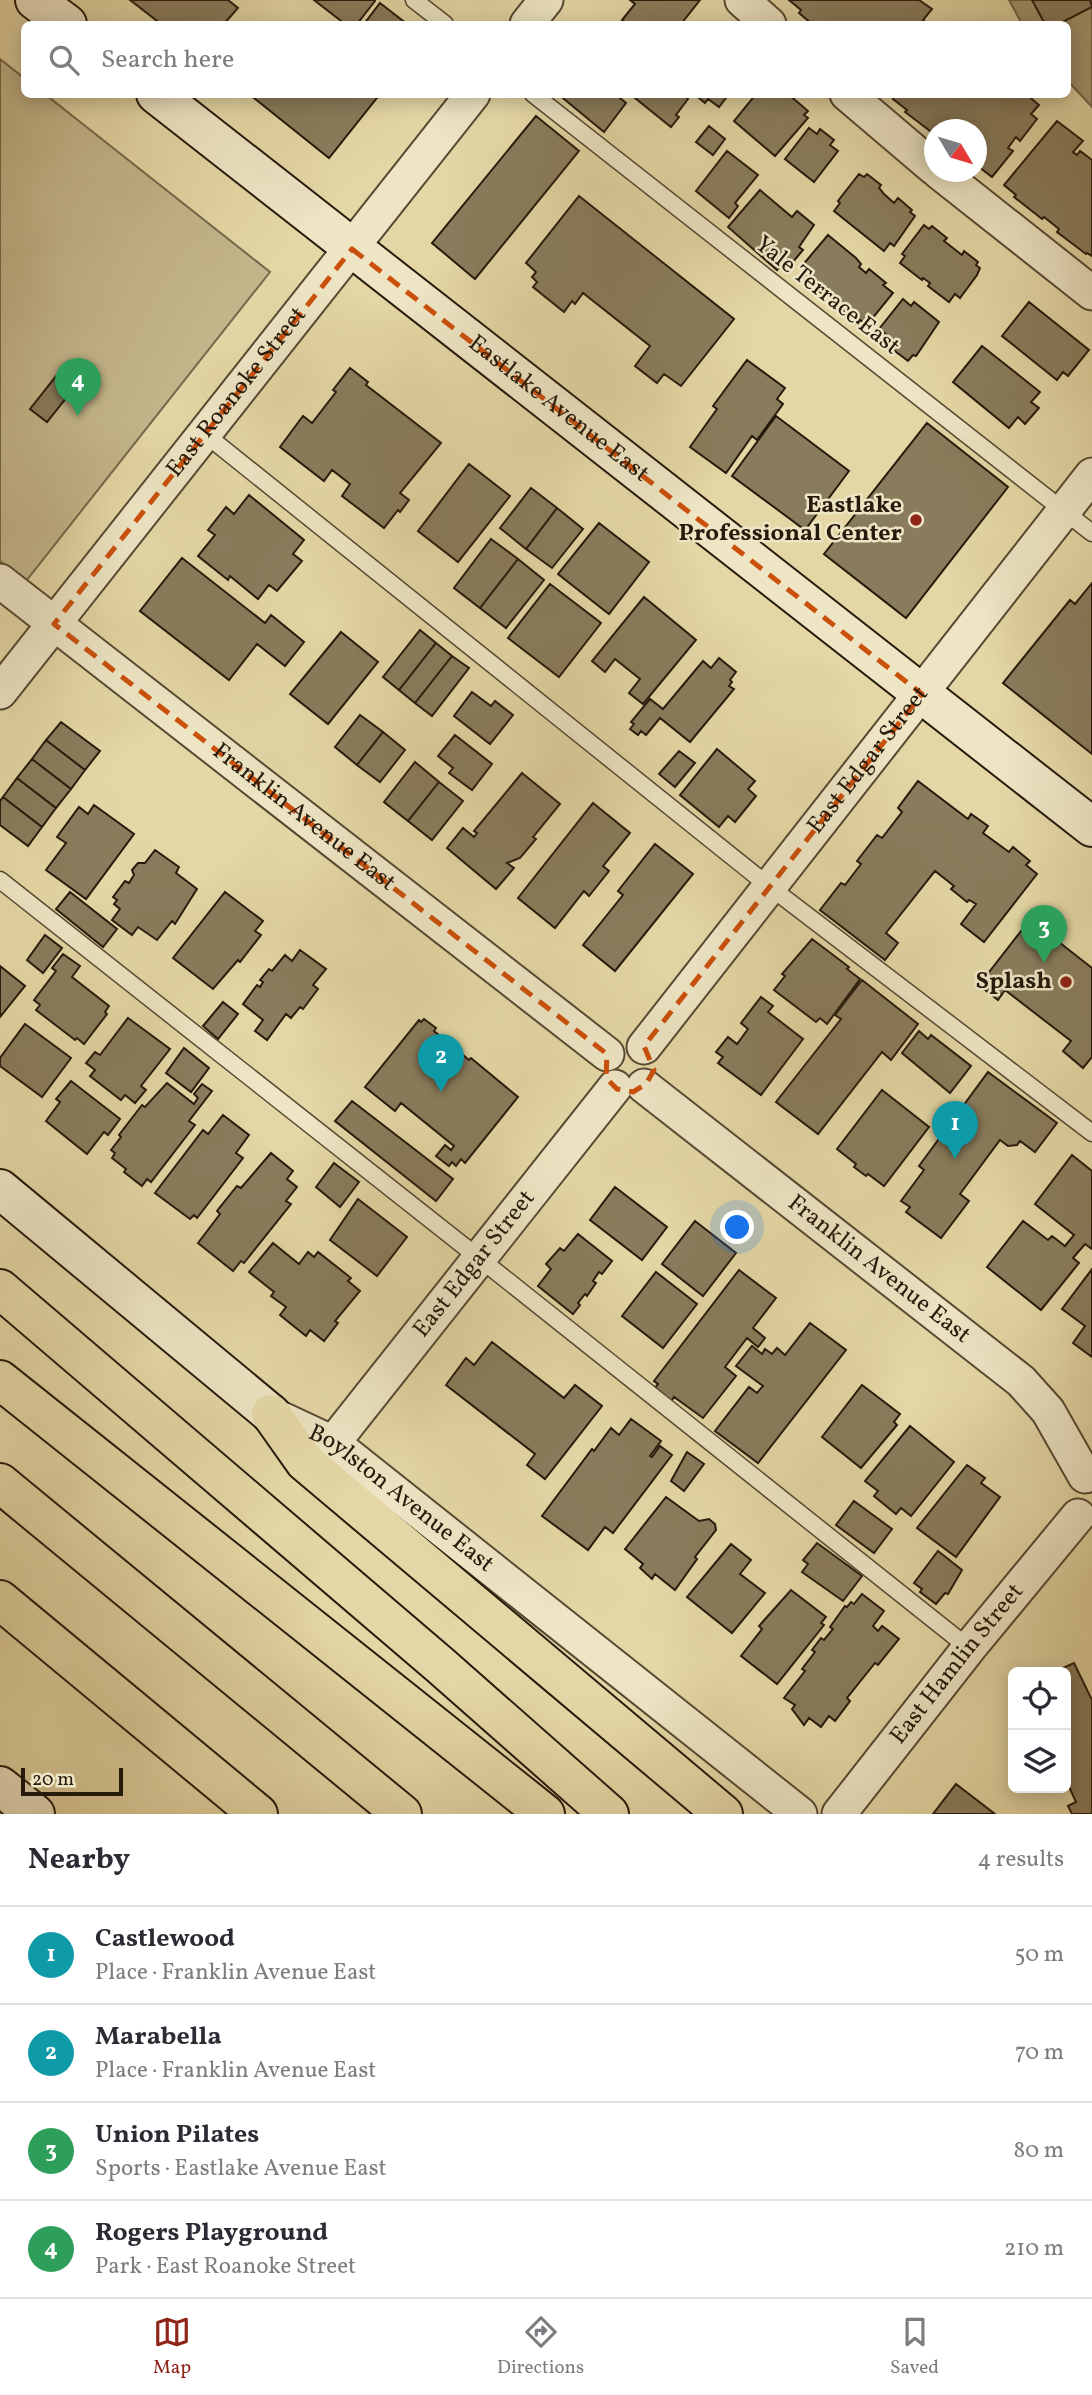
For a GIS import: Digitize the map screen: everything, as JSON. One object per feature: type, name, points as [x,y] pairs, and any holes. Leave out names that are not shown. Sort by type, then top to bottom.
[{"type":"highway","points":[[0,1289],[610,1814]]},
{"type":"highway","points":[[0,1380],[545,1814]]},
{"type":"highway","points":[[271,1414],[304,1462],[723,1814]]},
{"type":"highway","points":[[0,1483],[402,1814]]},
{"type":"highway","points":[[0,1600],[18,1624],[258,1814]]},
{"type":"main road","points":[[36,0],[63,21]]},
{"type":"main road","name":"Eastlake Avenue East","points":[[161,98],[1092,827]]},
{"type":"main road","name":"Boylston Avenue East","points":[[0,1189],[271,1414]]},
{"type":"main road","points":[[0,1786],[35,1814]]},
{"type":"street","points":[[529,21],[546,0]]},
{"type":"street","points":[[742,0],[766,21]]},
{"type":"street","name":"East Roanoke Street","points":[[0,692],[469,98]]},
{"type":"street","points":[[853,98],[924,159]]},
{"type":"street","points":[[952,182],[1092,293]]},
{"type":"street","name":"East Edgar Street","points":[[644,1047],[1092,475]]},
{"type":"street","name":"Franklin Avenue East","points":[[0,581],[607,1054]]},
{"type":"street","points":[[621,1043],[638,1043],[644,1047],[650,1054],[654,1070],[651,1078],[630,1087],[610,1084],[604,1070],[607,1054],[621,1043]]},
{"type":"street","name":"East Edgar Street","points":[[333,1443],[479,1258],[630,1087]]},
{"type":"street","name":"Franklin Avenue East","points":[[630,1087],[1021,1381],[1048,1410],[1088,1473]]},
{"type":"street","name":"Boylston Avenue East","points":[[271,1414],[333,1443],[800,1814]]},
{"type":"street","points":[[1085,1518],[1073,1508],[1073,1499],[1088,1473]]},
{"type":"street","name":"East Hamlin Street","points":[[839,1814],[1063,1531],[1085,1518]]},
{"type":"lane","points":[[415,0],[442,21]]},
{"type":"lane","name":"Yale Terrace East","points":[[538,98],[1092,533]]},
{"type":"lane","points":[[205,434],[770,887],[1092,1133]]},
{"type":"lane","points":[[0,880],[969,1648]]},
{"type":"highlighted area","points":[[352,249],[922,694],[644,1046],[654,1070],[646,1084],[633,1092],[617,1089],[606,1078],[607,1054],[54,624]]},
{"type":"shaded area","points":[[1009,0],[1092,0],[1092,107],[1071,84],[1071,21],[1020,21]]},
{"type":"shaded area","points":[[0,59],[21,76],[21,98],[50,98],[270,272],[26,581],[0,561]]},
{"type":"building","points":[[130,0],[228,0],[238,8],[227,21],[157,21]]},
{"type":"building","points":[[314,0],[375,0],[359,21],[341,21]]},
{"type":"building","points":[[630,0],[700,0],[683,21],[622,20],[635,4]]},
{"type":"building","points":[[789,0],[919,0],[932,9],[924,21],[808,21],[799,13],[801,10]]},
{"type":"building","points":[[1032,0],[1090,0],[1092,7],[1065,21],[1043,21]]},
{"type":"building","points":[[380,3],[403,21],[366,21]]},
{"type":"building","points":[[254,98],[377,98],[329,158]]},
{"type":"building","points":[[563,98],[620,98],[626,103],[604,132]]},
{"type":"building","points":[[635,98],[687,98],[676,115],[679,117],[671,127]]},
{"type":"building","points":[[699,98],[726,98],[719,107],[708,99],[705,103]]},
{"type":"building","points":[[753,98],[793,98],[808,111],[804,115],[808,118],[775,156],[734,121]]},
{"type":"building","points":[[894,98],[1031,98],[1039,105],[1031,114],[1037,119],[1020,141],[1016,137],[1008,148],[1013,151],[992,177],[987,173],[987,119],[924,119],[924,126],[905,112],[907,110]]},
{"type":"building","points":[[536,116],[579,151],[475,279],[432,243]]},
{"type":"building","points":[[1057,121],[1083,141],[1073,152],[1077,155],[1080,151],[1092,160],[1092,256],[1057,232],[1059,229],[1014,197],[1016,195],[1004,185]]},
{"type":"building","points":[[709,126],[725,139],[713,155],[696,142]]},
{"type":"building","points":[[809,128],[817,134],[820,129],[834,140],[830,145],[838,151],[814,182],[785,159]]},
{"type":"building","points":[[727,151],[758,175],[735,203],[738,206],[729,218],[696,191]]},
{"type":"building","points":[[859,174],[864,177],[867,174],[881,185],[879,188],[894,203],[898,198],[915,216],[894,246],[890,243],[884,251],[834,211],[840,203],[838,201]]},
{"type":"building","points":[[760,190],[792,217],[797,211],[814,225],[799,247],[803,250],[792,263],[787,259],[777,270],[728,227]]},
{"type":"building","points":[[579,196],[734,319],[681,386],[664,374],[657,383],[635,366],[650,346],[583,293],[575,304],[572,301],[564,312],[533,287],[537,282],[532,277],[536,272],[526,263]]},
{"type":"building","points":[[924,225],[929,229],[932,226],[947,238],[944,241],[962,255],[964,251],[978,262],[976,265],[980,268],[977,275],[960,298],[955,294],[949,302],[928,286],[930,283],[900,263],[905,256],[902,254]]},
{"type":"building","points":[[828,235],[856,258],[861,264],[859,267],[866,273],[869,269],[886,283],[883,285],[893,293],[867,325],[860,320],[858,323],[834,303],[836,300],[828,289],[824,295],[799,275],[804,269],[801,267]]},
{"type":"building","points":[[903,299],[911,306],[914,302],[939,322],[916,356],[913,355],[908,361],[883,342],[888,336],[879,329]]},
{"type":"building","points":[[1029,302],[1089,350],[1068,376],[1063,372],[1057,380],[1002,336]]},
{"type":"building","points":[[982,346],[1040,392],[1031,402],[1039,408],[1025,424],[1018,417],[1009,428],[953,382]]},
{"type":"building","points":[[747,360],[785,388],[777,399],[783,404],[757,440],[752,436],[726,473],[690,447],[717,409],[713,406]]},
{"type":"building","points":[[350,368],[368,382],[366,385],[441,443],[400,493],[409,500],[384,528],[342,496],[350,484],[332,470],[324,481],[280,447],[303,416],[312,423],[336,392],[333,390]]},
{"type":"building","points":[[57,375],[74,388],[47,422],[30,409]]},
{"type":"building","points":[[776,416],[849,471],[805,530],[732,476]]},
{"type":"building","name":"Eastlake Professional Center","points":[[927,423],[1008,487],[906,618],[824,554]]},
{"type":"building","points":[[469,464],[510,496],[458,562],[418,531]]},
{"type":"building","points":[[531,488],[557,508],[526,549],[500,528]]},
{"type":"building","points":[[249,495],[304,540],[293,554],[302,561],[277,591],[269,585],[258,599],[230,576],[228,580],[198,556],[215,535],[208,530],[226,507],[234,514]]},
{"type":"building","points":[[557,508],[583,529],[552,568],[526,549]]},
{"type":"building","points":[[599,523],[649,562],[609,614],[558,574]]},
{"type":"building","points":[[491,539],[518,559],[480,608],[454,588]]},
{"type":"building","points":[[182,558],[265,623],[271,615],[304,642],[285,666],[257,644],[229,680],[140,611]]},
{"type":"building","points":[[518,559],[544,580],[506,628],[480,608]]},
{"type":"building","points":[[1092,583],[1092,754],[1003,683],[1070,600],[1075,604]]},
{"type":"building","points":[[550,584],[601,623],[559,677],[508,638]]},
{"type":"building","points":[[644,597],[696,640],[643,704],[629,693],[640,679],[615,659],[605,672],[592,661]]},
{"type":"building","points":[[420,630],[436,643],[399,690],[383,677]]},
{"type":"building","points":[[341,632],[378,662],[328,724],[290,694]]},
{"type":"building","points":[[436,643],[452,656],[415,703],[399,690]]},
{"type":"building","points":[[452,656],[469,668],[432,716],[415,703]]},
{"type":"building","points":[[719,658],[736,672],[729,686],[734,689],[690,742],[660,718],[646,735],[641,731],[638,735],[630,729],[634,724],[631,722],[650,699],[663,709],[703,661],[711,668]]},
{"type":"building","points":[[472,692],[491,706],[495,701],[513,715],[490,744],[454,716]]},
{"type":"building","points":[[360,715],[383,732],[357,765],[335,747]]},
{"type":"building","points":[[61,722],[100,751],[85,770],[46,740]]},
{"type":"building","points":[[383,732],[405,750],[380,782],[357,765]]},
{"type":"building","points":[[455,735],[492,764],[472,790],[449,773],[453,768],[438,756]]},
{"type":"building","points":[[46,740],[85,770],[71,789],[32,759]]},
{"type":"building","points":[[717,749],[755,781],[748,789],[756,796],[735,822],[728,816],[719,827],[680,795]]},
{"type":"building","points":[[679,751],[695,763],[675,787],[659,774]]},
{"type":"building","points":[[32,759],[71,789],[56,808],[17,778]]},
{"type":"building","points":[[415,762],[439,782],[408,821],[384,802]]},
{"type":"building","points":[[522,773],[560,804],[520,858],[507,863],[514,868],[496,889],[447,848],[463,828],[474,837],[477,833],[474,831]]},
{"type":"building","points":[[17,778],[56,808],[42,827],[3,797]]},
{"type":"building","points":[[918,781],[968,819],[971,814],[988,826],[983,833],[1009,852],[1013,847],[1030,861],[1026,865],[1037,874],[984,942],[961,924],[976,904],[969,900],[967,902],[951,889],[954,886],[935,871],[886,933],[898,943],[885,960],[820,910],[841,883],[845,885],[861,864],[857,861],[877,835],[882,838],[902,812],[898,808]]},
{"type":"building","points":[[439,782],[463,801],[432,840],[408,821]]},
{"type":"building","points":[[3,797],[42,827],[28,846],[0,825],[0,801]]},
{"type":"building","points":[[593,803],[630,833],[603,866],[609,871],[589,896],[584,891],[555,928],[518,898]]},
{"type":"building","points":[[94,805],[134,834],[86,899],[46,870],[66,843],[57,837],[79,807],[88,814]]},
{"type":"building","points":[[655,844],[693,874],[615,971],[583,945],[623,895],[618,891]]},
{"type":"building","points":[[155,850],[179,867],[176,873],[197,889],[175,924],[172,921],[157,940],[138,927],[132,935],[112,920],[120,909],[114,904],[117,900],[113,897],[125,881],[129,883],[134,875],[132,870],[138,863],[145,863]]},
{"type":"building","points":[[70,892],[117,929],[103,947],[56,909]]},
{"type":"building","points":[[225,892],[263,921],[255,931],[261,935],[240,962],[238,960],[213,989],[173,958]]},
{"type":"building","points":[[1032,921],[1092,968],[1092,1057],[1083,1068],[1063,1051],[1071,1041],[1005,990],[998,1000],[979,985],[1025,926],[1027,928]]},
{"type":"building","points":[[45,935],[62,948],[43,973],[27,960]]},
{"type":"building","points":[[812,939],[849,967],[847,969],[860,979],[827,1024],[820,1018],[816,1022],[774,990],[785,976],[782,974]]},
{"type":"building","points":[[300,950],[326,969],[313,985],[318,989],[303,1009],[300,1007],[291,1018],[286,1014],[267,1040],[255,1031],[263,1020],[243,1004],[257,985],[260,987],[263,982],[260,980],[269,969],[272,971],[285,955],[292,961]]},
{"type":"building","points":[[63,954],[80,966],[72,977],[109,1006],[105,1012],[107,1014],[84,1044],[36,1010],[40,1005],[34,1000],[56,971],[52,968]]},
{"type":"building","points":[[0,966],[25,986],[0,1017]]},
{"type":"building","points":[[862,980],[918,1024],[891,1060],[882,1052],[818,1134],[776,1102],[841,1019],[835,1015]]},
{"type":"building","points":[[761,997],[773,1006],[768,1012],[803,1039],[761,1095],[718,1063],[723,1057],[716,1052],[728,1037],[737,1044],[748,1029],[741,1023]]},
{"type":"building","points":[[223,1002],[238,1014],[218,1039],[203,1026]]},
{"type":"building","points":[[128,1018],[170,1049],[141,1086],[146,1090],[135,1103],[125,1095],[121,1100],[90,1076],[95,1070],[86,1063],[95,1052],[100,1055]]},
{"type":"building","points":[[424,1019],[436,1028],[434,1031],[518,1097],[465,1163],[461,1159],[456,1166],[452,1162],[449,1166],[436,1156],[445,1145],[451,1150],[454,1146],[401,1103],[395,1111],[365,1087],[419,1020],[421,1022]]},
{"type":"building","points":[[25,1024],[71,1058],[42,1097],[0,1066],[0,1058]]},
{"type":"building","points":[[919,1031],[928,1039],[931,1035],[971,1066],[950,1093],[902,1053]]},
{"type":"building","points":[[184,1048],[209,1068],[191,1092],[166,1073]]},
{"type":"building","points":[[988,1072],[1057,1123],[1035,1152],[1020,1141],[1017,1145],[1008,1146],[1000,1140],[960,1194],[969,1201],[941,1238],[906,1212],[910,1207],[901,1201],[924,1170],[919,1166]]},
{"type":"building","points":[[71,1081],[120,1119],[108,1135],[104,1132],[87,1154],[46,1121],[60,1102],[56,1099]]},
{"type":"building","points":[[167,1083],[194,1104],[198,1098],[194,1094],[202,1084],[212,1091],[189,1121],[195,1125],[151,1182],[147,1179],[142,1186],[124,1172],[126,1169],[112,1158],[115,1153],[111,1150],[142,1105],[145,1107]]},
{"type":"building","points":[[882,1090],[929,1127],[884,1186],[854,1167],[856,1164],[837,1149]]},
{"type":"building","points":[[352,1101],[453,1179],[436,1201],[335,1121]]},
{"type":"building","points":[[223,1115],[249,1135],[236,1153],[243,1158],[197,1218],[194,1215],[190,1219],[155,1193],[203,1130],[208,1134]]},
{"type":"building","points":[[271,1153],[293,1171],[287,1179],[297,1187],[286,1201],[291,1204],[244,1263],[241,1261],[233,1271],[198,1243],[220,1214],[217,1211],[237,1186],[241,1188]]},
{"type":"building","points":[[1072,1155],[1092,1171],[1092,1249],[1085,1244],[1073,1258],[1079,1263],[1041,1310],[987,1267],[1023,1221],[1048,1240],[1052,1236],[1065,1246],[1074,1235],[1035,1204]]},
{"type":"building","points":[[334,1163],[359,1182],[340,1207],[316,1187]]},
{"type":"building","points":[[615,1187],[667,1227],[642,1260],[590,1220]]},
{"type":"building","points":[[358,1199],[407,1237],[377,1276],[330,1240]]},
{"type":"building","points":[[695,1221],[736,1253],[703,1296],[662,1264]]},
{"type":"building","points":[[578,1234],[612,1261],[602,1274],[599,1272],[593,1281],[596,1283],[578,1303],[580,1305],[573,1314],[538,1286],[551,1269],[546,1264],[560,1248],[564,1251]]},
{"type":"building","points":[[273,1243],[299,1264],[308,1252],[314,1257],[318,1252],[351,1278],[348,1281],[360,1291],[335,1321],[338,1323],[324,1341],[310,1330],[306,1336],[280,1315],[286,1307],[271,1296],[274,1292],[249,1272]]},
{"type":"building","points":[[1092,1269],[1092,1357],[1073,1343],[1085,1326],[1062,1309]]},
{"type":"building","points":[[739,1270],[776,1298],[753,1328],[765,1338],[758,1347],[747,1338],[725,1367],[736,1376],[703,1418],[674,1397],[670,1403],[653,1390],[658,1384],[654,1381]]},
{"type":"building","points":[[656,1272],[697,1304],[663,1348],[622,1316]]},
{"type":"building","points":[[810,1323],[846,1350],[758,1463],[715,1431],[749,1387],[757,1393],[763,1386],[736,1366],[752,1346],[762,1354],[765,1349],[772,1354],[777,1348],[785,1355]]},
{"type":"building","points":[[492,1342],[564,1398],[575,1385],[602,1406],[545,1479],[527,1465],[535,1454],[446,1385],[466,1358],[474,1365]]},
{"type":"building","points":[[862,1385],[900,1414],[894,1422],[897,1425],[861,1468],[822,1437]]},
{"type":"building","points":[[631,1419],[661,1441],[650,1456],[652,1457],[660,1446],[672,1455],[613,1533],[605,1527],[588,1550],[542,1516],[611,1428],[619,1435]]},
{"type":"building","points":[[910,1426],[954,1462],[911,1516],[901,1508],[896,1514],[874,1496],[878,1491],[865,1481]]},
{"type":"building","points":[[687,1452],[704,1464],[684,1491],[671,1481]]},
{"type":"building","points":[[967,1465],[985,1478],[981,1483],[1000,1497],[956,1557],[917,1528]]},
{"type":"building","points":[[666,1497],[699,1521],[709,1519],[715,1524],[716,1530],[695,1557],[697,1559],[675,1590],[655,1574],[652,1579],[640,1568],[643,1564],[625,1549]]},
{"type":"building","points":[[854,1501],[892,1529],[874,1553],[836,1525]]},
{"type":"building","points":[[817,1543],[862,1576],[843,1601],[802,1572],[808,1564],[803,1560]]},
{"type":"building","points":[[731,1544],[751,1560],[740,1574],[765,1593],[732,1633],[687,1597]]},
{"type":"building","points":[[938,1551],[962,1570],[948,1594],[945,1593],[936,1604],[920,1592],[922,1589],[914,1583]]},
{"type":"building","points":[[791,1590],[826,1617],[821,1623],[824,1625],[777,1684],[741,1656],[762,1629],[759,1626]]},
{"type":"building","points":[[862,1594],[884,1611],[873,1626],[878,1631],[882,1626],[899,1639],[878,1665],[875,1663],[847,1698],[850,1701],[835,1721],[829,1716],[821,1727],[809,1718],[804,1725],[792,1709],[795,1705],[784,1698],[805,1671],[802,1669],[815,1652],[812,1650],[821,1638],[824,1640],[833,1629],[830,1627],[845,1606],[851,1602],[854,1604]]},
{"type":"building","points":[[1074,1663],[1092,1700],[1092,1814],[1072,1814],[1068,1806],[1076,1802],[1071,1791],[1071,1667],[1065,1667]]},
{"type":"building","points":[[956,1784],[995,1814],[933,1814]]},
{"type":"place","name":"Rogers Playground","points":[[78,416]]},
{"type":"place","name":"Eastlake Professional Center","points":[[916,520]]},
{"type":"place","name":"Union Pilates","points":[[1044,963]]},
{"type":"place","name":"Splash","points":[[1066,982]]},
{"type":"place","name":"Marabella","points":[[441,1092]]},
{"type":"place","name":"Castlewood","points":[[955,1159]]}]
